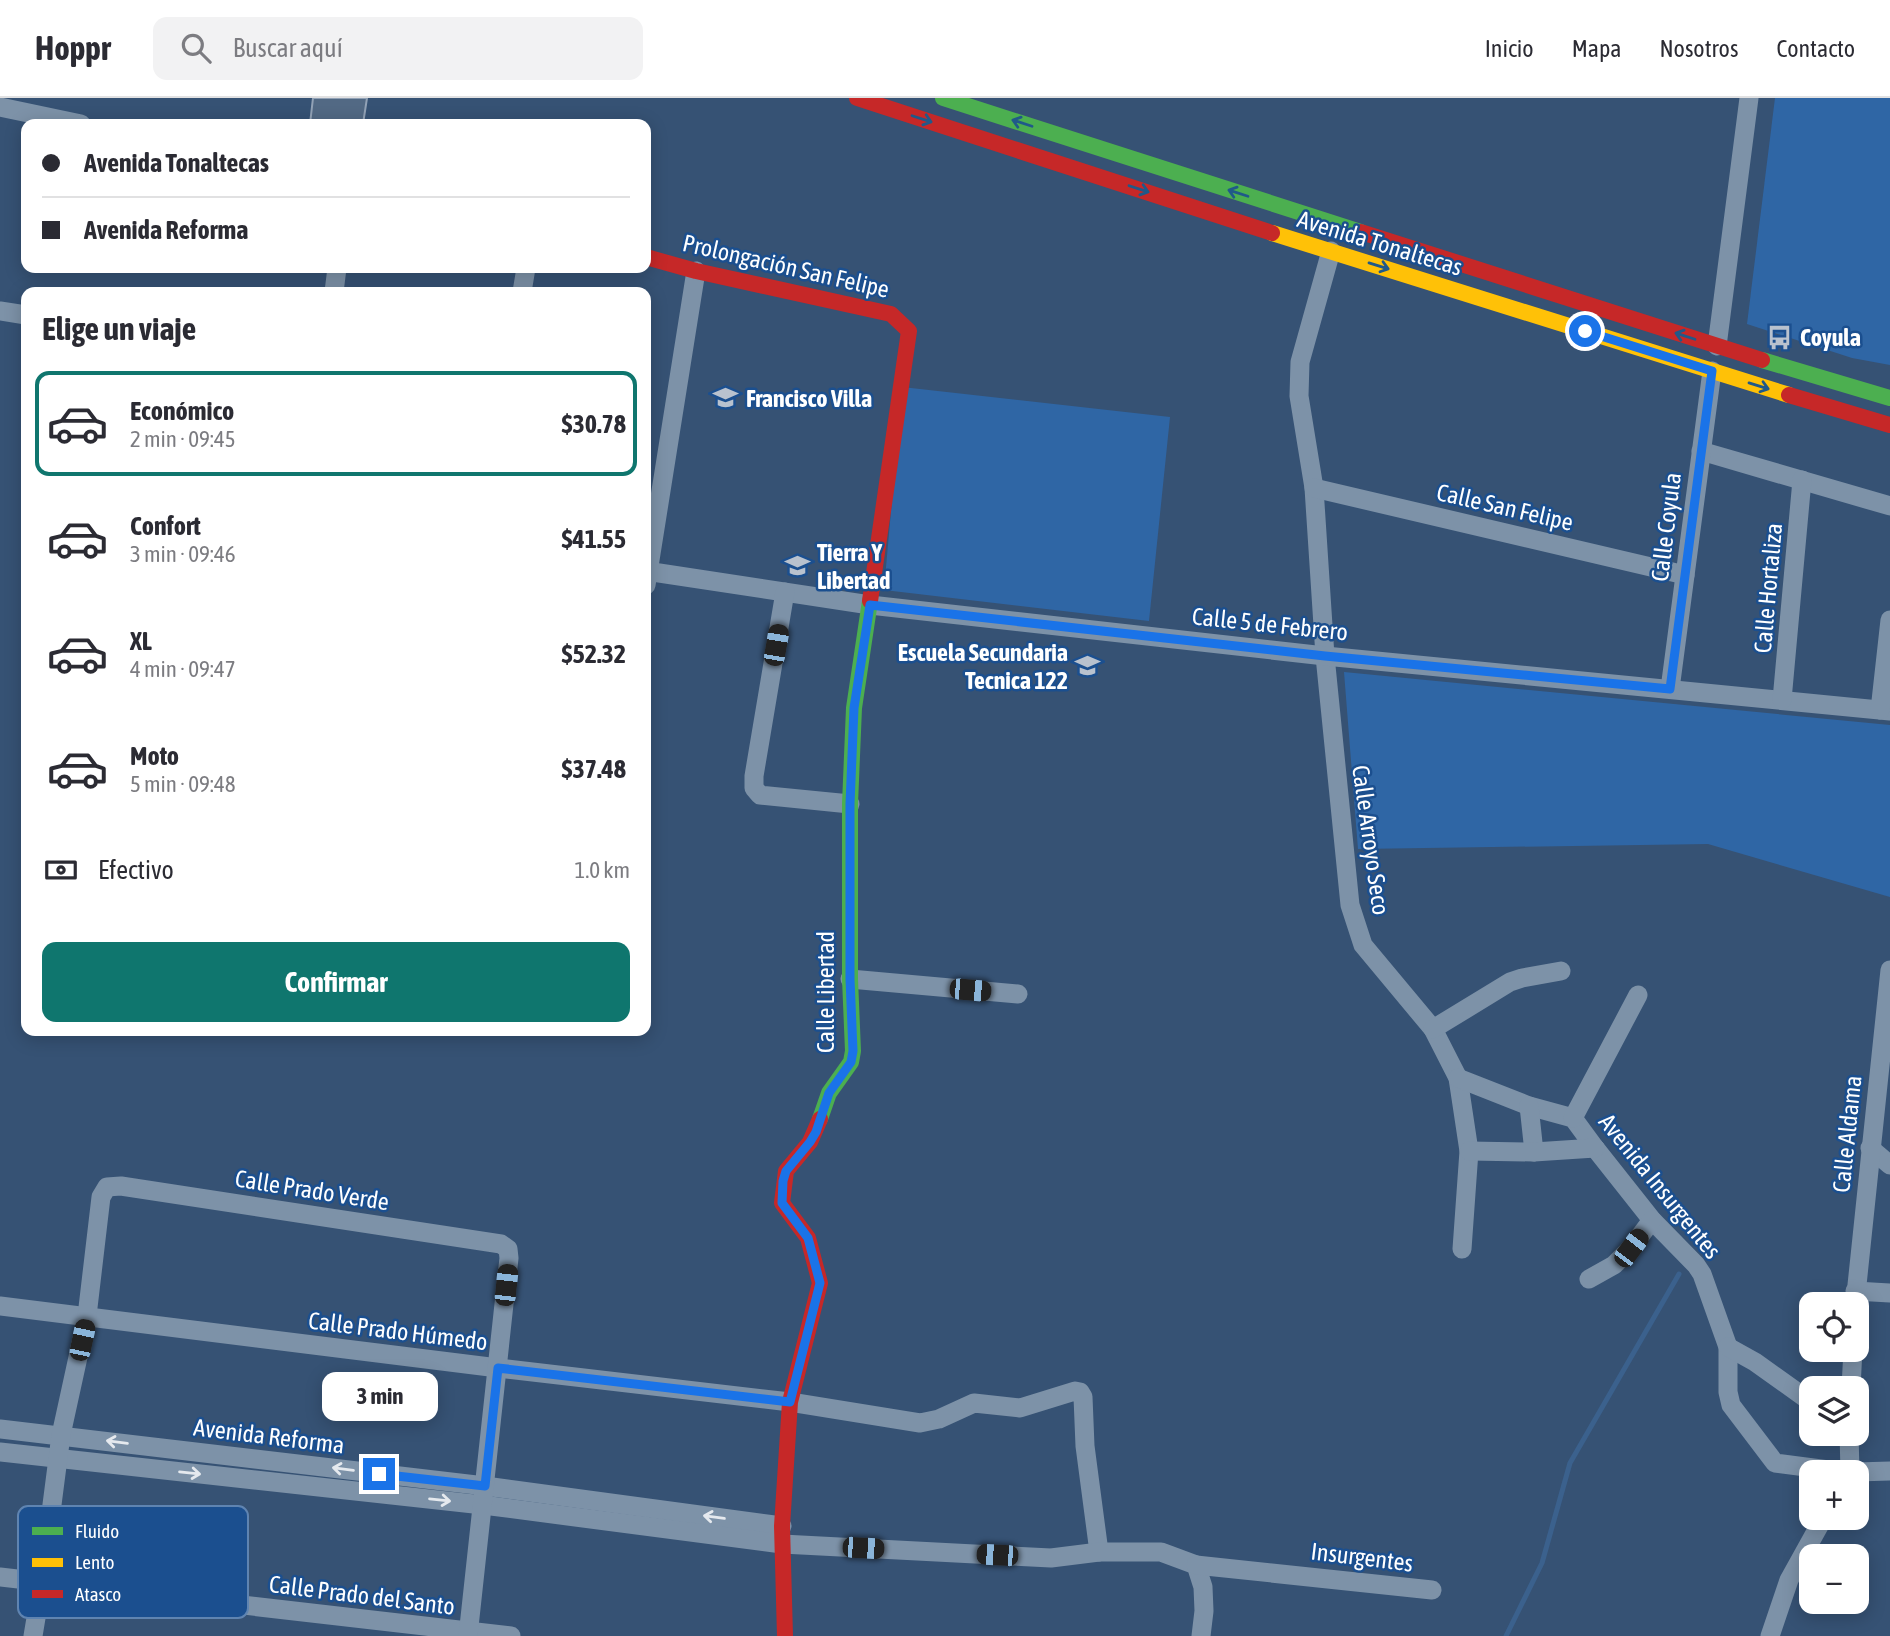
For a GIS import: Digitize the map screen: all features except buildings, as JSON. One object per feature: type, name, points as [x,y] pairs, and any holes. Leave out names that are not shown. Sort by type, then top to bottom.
[{"type":"main road","name":"Avenida Tonaltecas","points":[[857,98],[1331,251],[1890,425]]},
{"type":"main road","name":"Avenida Tonaltecas","points":[[943,98],[1717,346],[1890,398]]},
{"type":"main road","name":"Prolongación San Felipe","points":[[651,258],[696,271],[891,314],[909,331]]},
{"type":"main road","name":"Calle Libertad","points":[[790,1402],[820,1283],[808,1238],[782,1203],[783,1181],[786,1171],[816,1132],[829,1093],[851,1062],[853,1051],[850,979],[850,804],[854,708],[909,331]]},
{"type":"main road","points":[[1868,393],[1890,390]]},
{"type":"main road","points":[[785,1636],[782,1535],[790,1402]]},
{"type":"street","points":[[1717,346],[1749,98]]},
{"type":"street","points":[[0,107],[57,119]]},
{"type":"street","name":"Calle Arroyo Seco","points":[[1331,251],[1300,362],[1298,381],[1314,488],[1325,656],[1350,905],[1363,945],[1433,1029],[1458,1078],[1469,1150],[1462,1249]]},
{"type":"street","points":[[651,551],[696,271]]},
{"type":"street","points":[[0,311],[21,314]]},
{"type":"street","name":"Calle Coyula","points":[[1670,689],[1712,371]]},
{"type":"street","points":[[1701,451],[1890,506]]},
{"type":"street","name":"Calle Hortaliza","points":[[1782,700],[1802,480]]},
{"type":"street","name":"Calle San Felipe","points":[[1314,488],[1685,575]]},
{"type":"street","name":"Calle 5 de Febrero","points":[[651,576],[870,605],[1325,656],[1885,710]]},
{"type":"street","points":[[785,592],[754,788],[761,796],[850,804]]},
{"type":"street","points":[[1885,710],[1890,620]]},
{"type":"street","name":"Calle Aldama","points":[[1856,1292],[1890,970]]},
{"type":"street","points":[[1433,1029],[1510,982],[1562,971]]},
{"type":"street","points":[[850,979],[1018,994]]},
{"type":"street","points":[[1573,1118],[1639,995]]},
{"type":"street","name":"Avenida Insurgentes","points":[[1458,1078],[1529,1106],[1573,1118],[1652,1220],[1702,1274],[1728,1347],[1728,1392],[1731,1405],[1775,1463],[1799,1466]]},
{"type":"street","points":[[1529,1106],[1534,1152]]},
{"type":"street","points":[[1469,1150],[1534,1152],[1594,1148]]},
{"type":"street","points":[[1870,1148],[1890,1166]]},
{"type":"street","name":"Calle Prado Verde","points":[[87,1317],[100,1197],[107,1187],[121,1186],[501,1244],[508,1249],[509,1258],[498,1368]]},
{"type":"street","points":[[1589,1279],[1614,1265],[1652,1220]]},
{"type":"street","points":[[1869,1295],[1890,1293]]},
{"type":"street","name":"Calle Prado Húmedo","points":[[0,1306],[790,1402],[920,1423],[939,1419],[974,1404],[1020,1408],[1075,1391],[1080,1392],[1083,1397],[1085,1446],[1099,1552]]},
{"type":"street","points":[[52,1506],[61,1435],[87,1317]]},
{"type":"street","points":[[1728,1347],[1755,1362],[1799,1393]]},
{"type":"street","points":[[469,1634],[498,1368]]},
{"type":"street","name":"Avenida Reforma","points":[[0,1429],[61,1435],[484,1496],[782,1535],[1051,1558],[1099,1552]]},
{"type":"street","name":"Avenida Reforma","points":[[0,1452],[484,1496]]},
{"type":"street","points":[[1869,1472],[1890,1471]]},
{"type":"street","points":[[1770,1636],[1789,1580],[1817,1530]]},
{"type":"street","name":"Insurgentes","points":[[1099,1552],[1161,1552],[1196,1564],[1432,1590]]},
{"type":"street","points":[[1196,1564],[1203,1587],[1201,1636]]},
{"type":"street","name":"Calle Prado del Santo","points":[[0,1577],[18,1580]]},
{"type":"street","name":"Calle Prado del Santo","points":[[248,1608],[469,1634],[511,1636]]},
{"type":"street","points":[[33,1636],[36,1618]]},
{"type":"shaded area","points":[[1775,98],[1890,98],[1890,365],[1852,358],[1747,324]]},
{"type":"shaded area","points":[[902,387],[1170,417],[1149,621],[884,590]]},
{"type":"shaded area","points":[[1344,672],[1890,725],[1890,897],[1708,844],[1358,849]]},
{"type":"waterway","points":[[1506,1636],[1542,1563],[1570,1463],[1679,1274]]},
{"type":"traffic: fast","points":[[943,98],[1361,232]]},
{"type":"traffic: fast","points":[[1762,360],[1890,398]]},
{"type":"traffic: fast","points":[[820,1119],[829,1093],[851,1062],[853,1051],[850,979],[850,804],[854,708],[870,601]]},
{"type":"traffic: slow","points":[[1272,233],[1789,395]]},
{"type":"traffic: jam","points":[[857,98],[1272,233]]},
{"type":"traffic: jam","points":[[1361,232],[1762,360]]},
{"type":"traffic: jam","points":[[651,258],[696,271],[891,314],[909,331],[870,601]]},
{"type":"traffic: jam","points":[[1789,395],[1890,425]]},
{"type":"traffic: jam","points":[[785,1636],[782,1526],[790,1402],[820,1283],[808,1238],[782,1203],[786,1171],[810,1142],[820,1119]]},
{"type":"place","name":"Coyula","points":[[1780,337]]},
{"type":"place","name":"Francisco Villa","points":[[726,398]]},
{"type":"place","name":"Tierra Y Libertad","points":[[797,566]]},
{"type":"place","name":"Escuela Secundaria Tecnica 122","points":[[1088,666]]},
{"type":"route","points":[[379,1474],[485,1486],[498,1368],[790,1402],[820,1279],[808,1238],[782,1203],[783,1181],[786,1171],[816,1132],[829,1093],[851,1062],[853,1051],[850,979],[850,804],[854,708],[870,605],[1325,656],[1670,689],[1712,371],[1585,331]]}]
